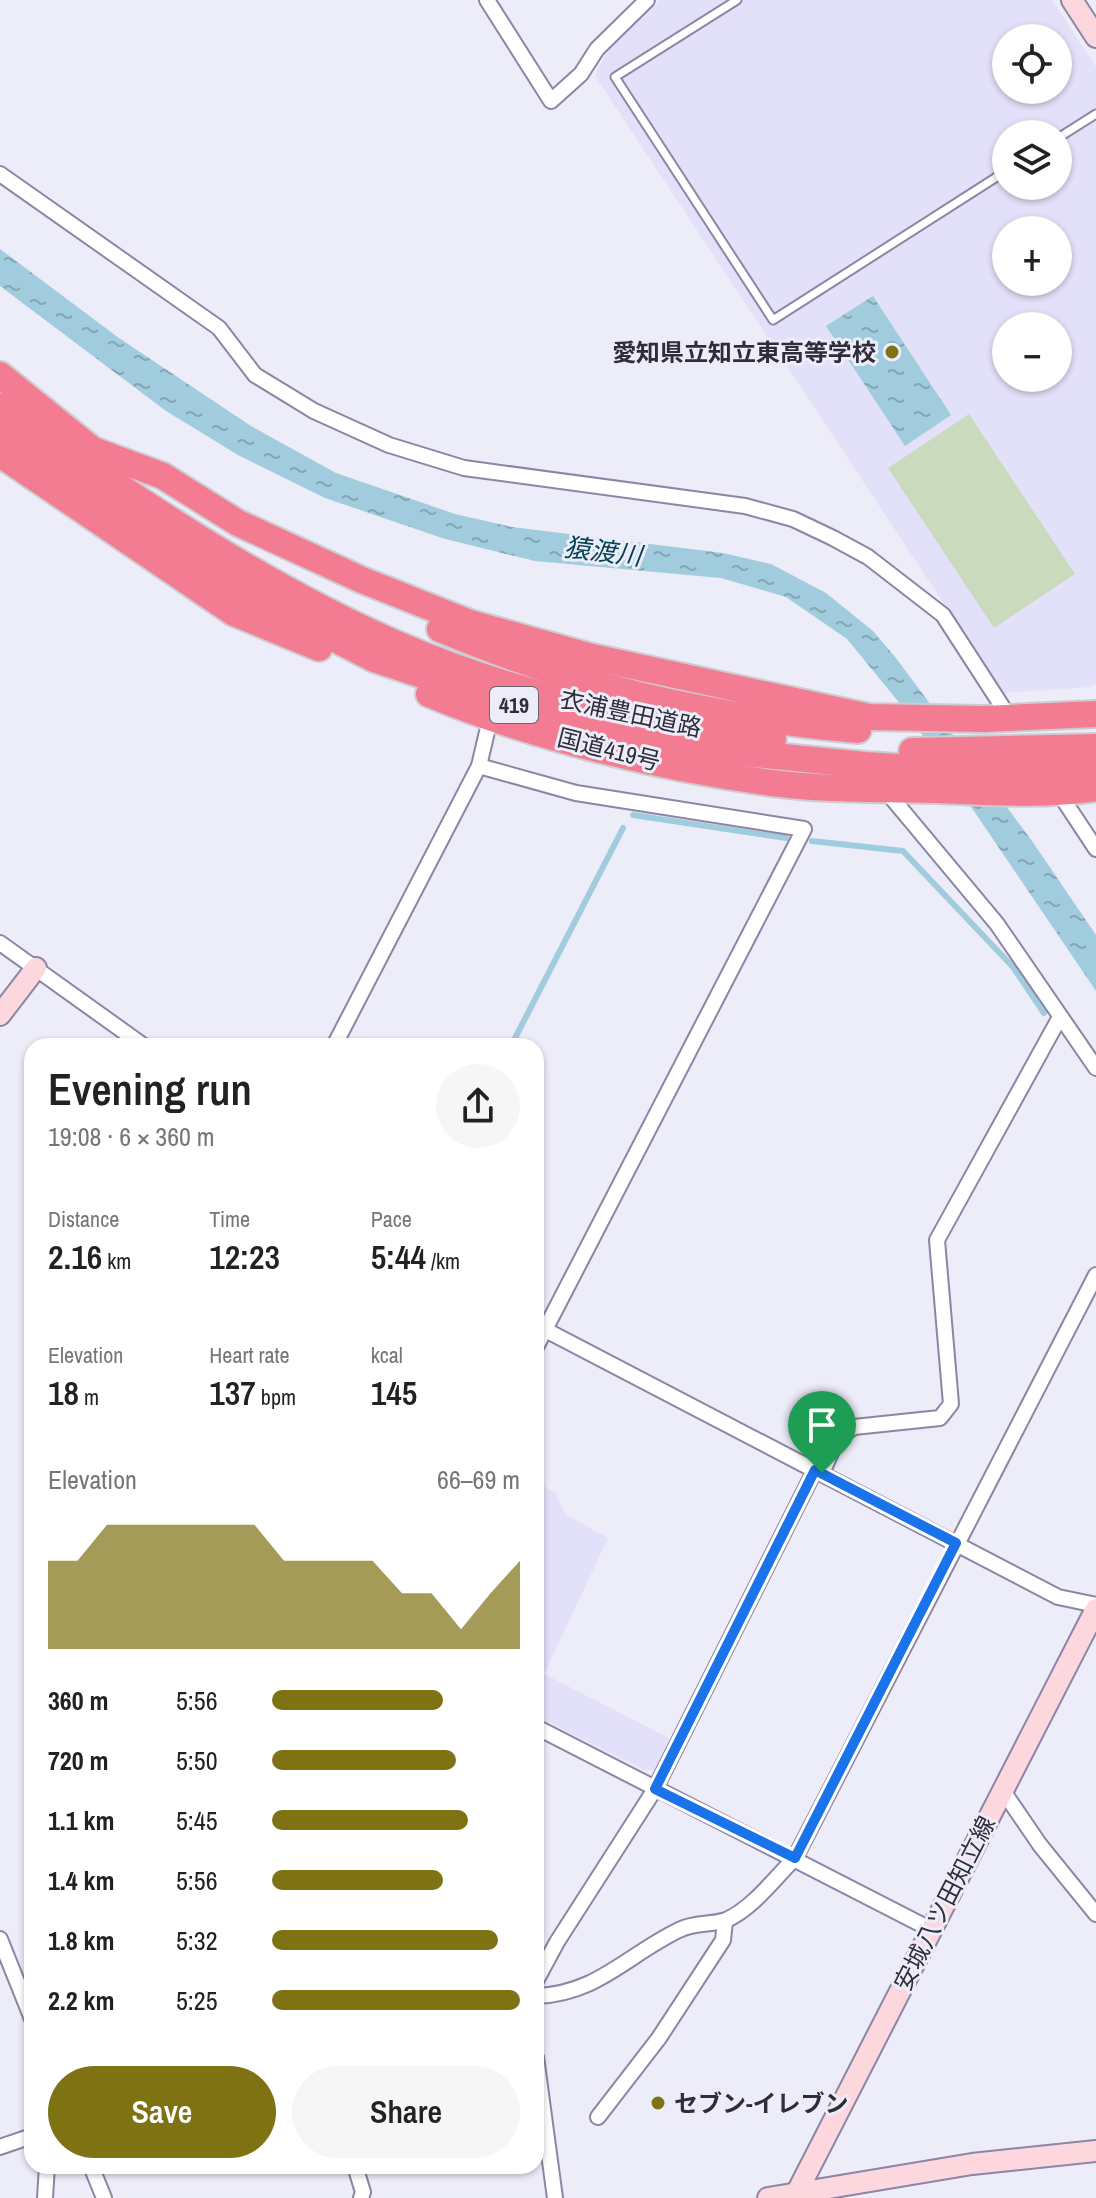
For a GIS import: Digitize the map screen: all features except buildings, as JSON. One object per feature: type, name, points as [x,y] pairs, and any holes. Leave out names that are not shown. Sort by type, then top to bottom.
[{"type":"highway","name":"419","points":[[0,375],[93,450],[163,476],[252,530],[362,580],[470,623],[592,657],[869,717],[996,718],[1096,714]]},
{"type":"highway","name":"衣浦豊田道路","points":[[1,429],[289,591],[400,645],[486,676],[583,705],[725,732],[818,745],[926,752],[1096,747]]},
{"type":"highway","name":"衣浦豊田道路","points":[[1,429],[214,577],[374,659],[554,719],[694,748],[836,762],[981,772],[1096,768]]},
{"type":"highway","name":"国道419号","points":[[1,429],[234,613],[490,719],[666,763],[780,784],[1059,793],[1096,788]]},
{"type":"highway","name":"衣浦豊田道路","points":[[93,450],[156,493],[271,558],[518,662],[610,688],[776,723],[898,733],[1096,739]]},
{"type":"main road","points":[[1072,0],[1096,37]]},
{"type":"main road","points":[[0,1015],[36,968]]},
{"type":"main road","name":"安城八ツ田知立線","points":[[795,2196],[1096,1607]]},
{"type":"main road","points":[[768,2198],[795,2196],[972,2164],[1096,2151]]},
{"type":"street","points":[[487,0],[551,101],[581,74],[597,49],[647,0]]},
{"type":"street","points":[[0,174],[219,328],[255,375],[314,411],[389,445],[464,468],[745,506],[793,519],[868,557],[943,615],[996,718]]},
{"type":"street","points":[[338,1038],[479,766],[490,719]]},
{"type":"street","points":[[479,766],[576,793],[804,829],[544,1320]]},
{"type":"street","points":[[899,790],[997,924],[1096,1068]]},
{"type":"street","points":[[1059,793],[1096,849]]},
{"type":"street","points":[[0,943],[133,1038]]},
{"type":"street","points":[[544,1968],[655,1789],[838,1437],[854,1427],[940,1418],[951,1404],[937,1240],[1060,1017]]},
{"type":"street","points":[[544,1995],[583,1989],[679,1930],[706,1921],[725,1921],[748,1905],[795,1858],[1096,1275]]},
{"type":"street","points":[[544,1330],[1058,1597],[1096,1607]]},
{"type":"street","points":[[544,1731],[930,1929]]},
{"type":"street","points":[[1001,1788],[1040,1845],[1096,1914]]},
{"type":"street","points":[[598,2117],[659,2038],[723,1940],[725,1921]]},
{"type":"street","points":[[0,1939],[24,1999]]},
{"type":"street","points":[[544,2116],[555,2198]]},
{"type":"street","points":[[0,2147],[24,2139]]},
{"type":"street","points":[[45,2198],[46,2174]]},
{"type":"street","points":[[94,2174],[104,2198]]},
{"type":"street","points":[[357,2174],[363,2192],[361,2198]]},
{"type":"lane","points":[[737,0],[615,77],[773,320],[992,180]]},
{"type":"lane","points":[[1072,129],[1096,114]]},
{"type":"shaded area","name":"愛知県立知立東高等学校","points":[[659,0],[1052,0],[1068,24],[992,24],[992,104],[1072,104],[1072,30],[1096,67],[1096,684],[1091,687],[1003,693],[595,76],[606,53]]},
{"type":"shaded area","points":[[544,1486],[555,1492],[565,1514],[608,1538],[544,1674]]},
{"type":"shaded area","points":[[544,1674],[669,1738],[656,1769],[646,1771],[544,1720]]},
{"type":"green space","points":[[969,414],[1075,574],[994,628],[888,468]]},
{"type":"water","name":"猿渡川","points":[[0,249],[119,338],[251,426],[336,473],[455,514],[512,527],[723,553],[771,564],[826,593],[873,631],[896,658],[1032,841],[1096,935],[1096,991],[906,711],[847,639],[786,597],[721,578],[535,561],[445,539],[325,498],[238,455],[166,411],[0,286]]},
{"type":"water","points":[[873,296],[951,415],[905,446],[826,326]]},
{"type":"waterway","points":[[633,815],[786,838]]},
{"type":"waterway","points":[[515,1038],[623,828]]},
{"type":"waterway","points":[[812,841],[903,851],[1013,967],[1044,1013]]},
{"type":"place","name":"愛知県立知立東高等学校","points":[[892,352]]},
{"type":"place","name":"セブン-イレブン","points":[[658,2103]]},
{"type":"route","points":[[815,1470],[822,1473],[956,1543],[795,1858],[655,1789],[815,1470]]}]
